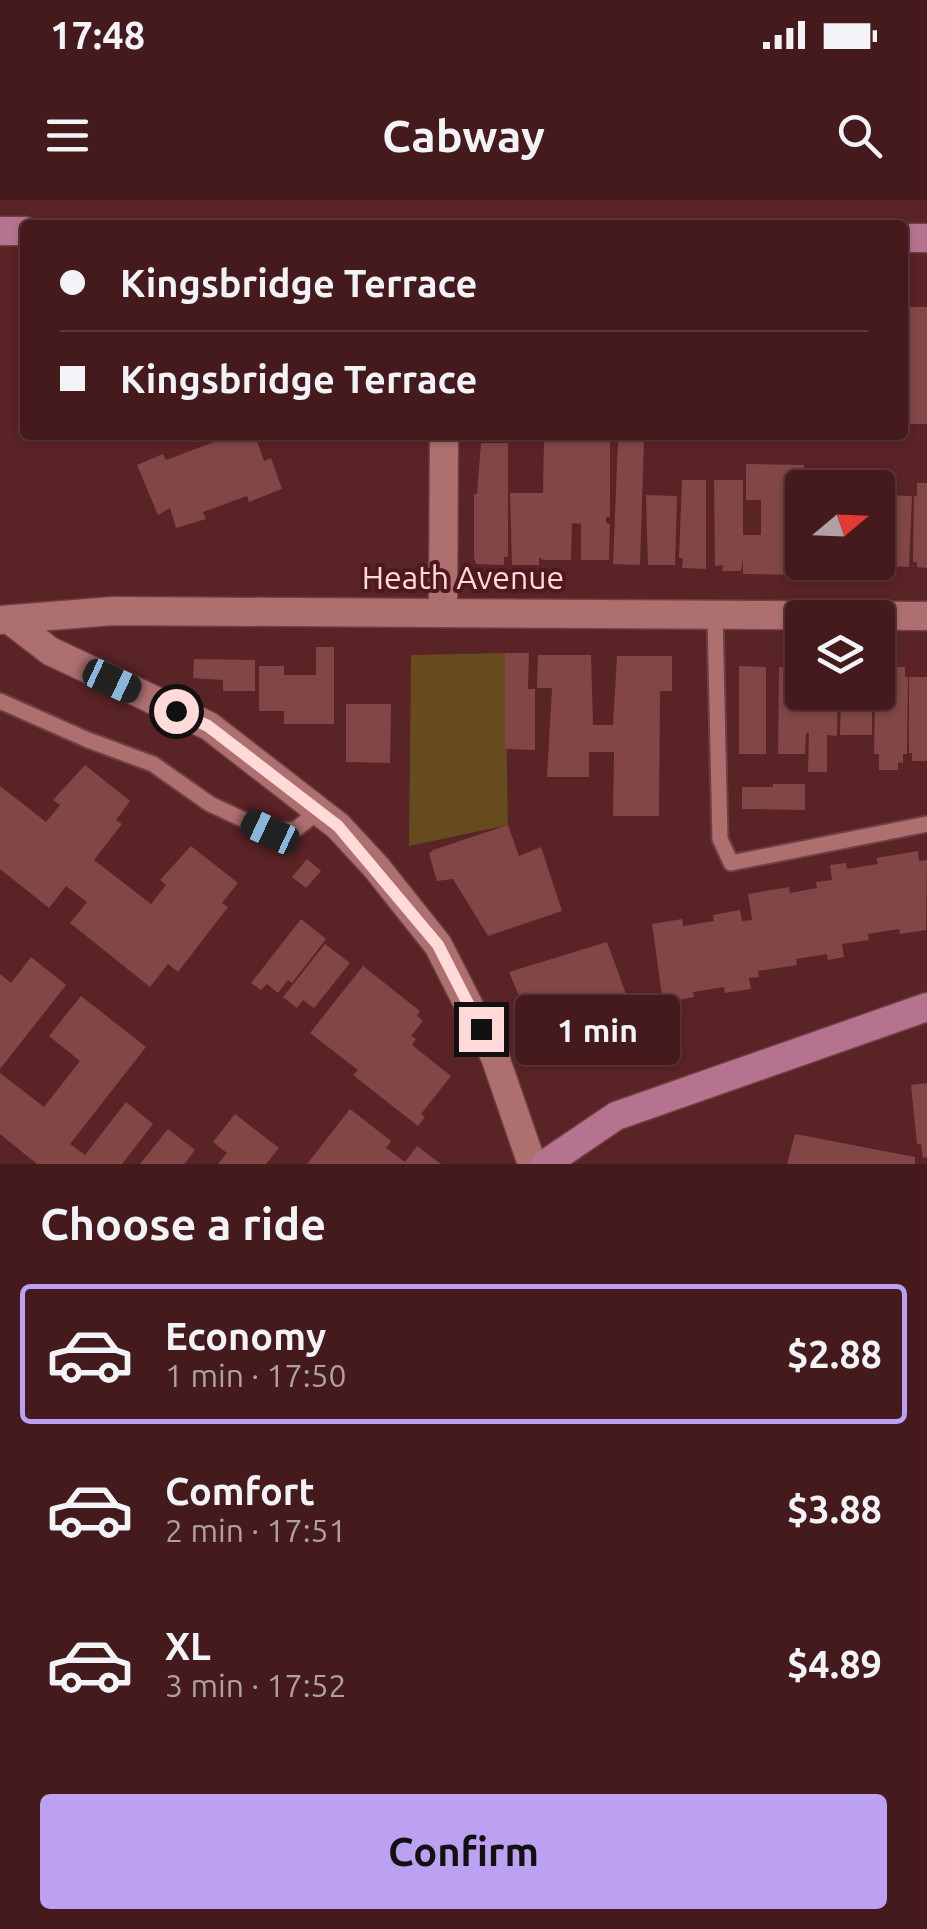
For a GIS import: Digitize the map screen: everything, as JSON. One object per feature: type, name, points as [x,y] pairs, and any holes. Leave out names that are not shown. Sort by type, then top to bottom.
[{"type":"main road","points":[[544,1164],[616,1116],[927,1008]]},
{"type":"street","points":[[443,613],[444,440]]},
{"type":"street","name":"Heath Avenue","points":[[6,621],[113,610],[927,616]]},
{"type":"street","points":[[6,621],[50,650],[208,726],[320,810],[376,866],[438,945],[496,1057],[532,1164]]},
{"type":"lane","points":[[715,615],[720,839],[730,862],[927,824]]},
{"type":"lane","points":[[0,701],[153,764],[210,804],[270,832],[296,828],[320,810]]},
{"type":"shaded area","points":[[505,653],[508,825],[409,846],[411,655]]},
{"type":"building","points":[[908,307],[927,307],[927,424],[908,424]]},
{"type":"building","points":[[257,440],[264,461],[271,458],[282,489],[249,502],[247,496],[203,512],[206,519],[176,528],[170,508],[158,515],[137,465],[163,454],[166,460],[214,442]]},
{"type":"building","points":[[544,440],[610,440],[610,517],[606,517],[610,524],[609,560],[581,560],[581,524],[572,523],[571,560],[539,557],[539,565],[512,565],[510,493],[543,493]]},
{"type":"building","points":[[618,440],[644,441],[640,565],[613,564]]},
{"type":"building","points":[[481,443],[508,443],[508,557],[504,557],[504,565],[476,564],[474,558],[474,494]]},
{"type":"building","points":[[746,464],[804,465],[804,470],[785,470],[785,575],[743,574],[743,559],[741,571],[722,571],[723,565],[715,566],[714,480],[743,480],[743,535],[761,535],[761,500],[746,500]]},
{"type":"building","points":[[682,480],[706,480],[706,569],[682,568],[683,558],[679,558]]},
{"type":"building","points":[[917,483],[927,483],[927,568],[917,567],[917,562],[913,562]]},
{"type":"building","points":[[646,495],[677,496],[675,565],[648,565]]},
{"type":"building","points":[[895,495],[912,496],[909,567],[895,566]]},
{"type":"building","points":[[316,647],[334,647],[334,724],[284,724],[284,711],[259,711],[259,666],[284,666],[284,675],[316,675]]},
{"type":"building","points":[[505,653],[529,653],[528,689],[535,689],[535,750],[505,749]]},
{"type":"building","points":[[538,655],[591,655],[593,725],[613,725],[617,656],[672,656],[672,691],[660,691],[659,816],[613,816],[614,752],[589,752],[589,777],[547,777],[552,688],[537,688]]},
{"type":"building","points":[[194,659],[255,660],[255,691],[223,691],[223,680],[193,678]]},
{"type":"building","points":[[739,666],[766,667],[766,754],[739,754]]},
{"type":"building","points":[[779,667],[785,667],[785,710],[838,710],[837,736],[827,735],[827,772],[808,772],[809,733],[805,754],[778,754]]},
{"type":"building","points":[[895,667],[905,667],[907,754],[903,754],[903,763],[898,762],[898,770],[879,770],[879,754],[874,754],[875,710],[895,710]]},
{"type":"building","points":[[909,677],[927,677],[927,761],[912,761],[909,753]]},
{"type":"building","points":[[346,704],[391,704],[390,763],[346,762]]},
{"type":"building","points":[[841,710],[872,710],[872,735],[840,735]]},
{"type":"building","points":[[85,765],[130,801],[116,820],[122,824],[94,860],[151,904],[166,885],[160,880],[191,846],[238,883],[222,903],[228,907],[178,972],[168,964],[150,987],[70,923],[87,902],[66,886],[49,908],[0,869],[0,786],[46,822],[60,805],[53,800]]},
{"type":"building","points":[[805,784],[805,810],[742,809],[742,787]]},
{"type":"building","points":[[508,825],[519,856],[541,847],[562,911],[488,936],[453,879],[437,881],[429,854]]},
{"type":"building","points":[[918,851],[919,861],[927,860],[926,930],[868,934],[869,940],[842,944],[844,957],[828,960],[827,954],[796,959],[797,965],[758,971],[759,977],[749,978],[751,989],[725,993],[724,987],[693,992],[694,997],[663,1003],[652,924],[682,919],[683,926],[714,921],[713,915],[740,910],[742,921],[752,920],[748,894],[789,887],[790,893],[817,888],[816,882],[832,880],[830,865],[846,863],[847,869],[878,864],[876,858]]},
{"type":"building","points":[[307,859],[321,871],[306,888],[292,877]]},
{"type":"building","points":[[301,919],[326,939],[292,983],[288,980],[278,993],[267,984],[261,990],[251,983]]},
{"type":"building","points":[[607,942],[636,1021],[543,1054],[509,972]]},
{"type":"building","points":[[325,944],[350,963],[314,1008],[303,1000],[297,1008],[283,997]]},
{"type":"building","points":[[31,957],[66,985],[0,1069],[0,974],[11,983]]},
{"type":"building","points":[[363,966],[420,1011],[417,1016],[423,1021],[411,1036],[416,1039],[412,1045],[451,1076],[421,1114],[425,1117],[418,1126],[353,1075],[358,1070],[310,1033]]},
{"type":"building","points":[[81,996],[146,1047],[70,1144],[85,1155],[126,1102],[153,1124],[122,1164],[37,1164],[0,1134],[0,1073],[44,1107],[80,1061],[49,1036]]},
{"type":"building","points":[[927,1083],[927,1157],[923,1158],[921,1144],[917,1144],[911,1085]]},
{"type":"building","points":[[350,1109],[391,1141],[386,1148],[405,1162],[417,1146],[441,1164],[307,1164]]},
{"type":"building","points":[[235,1114],[279,1148],[266,1164],[218,1164],[227,1153],[213,1142]]},
{"type":"building","points":[[168,1129],[195,1150],[184,1164],[140,1164]]},
{"type":"building","points":[[795,1134],[915,1157],[915,1164],[787,1164]]},
{"type":"route","points":[[176,711],[208,726],[338,826],[376,866],[438,945],[481,1029]]}]
